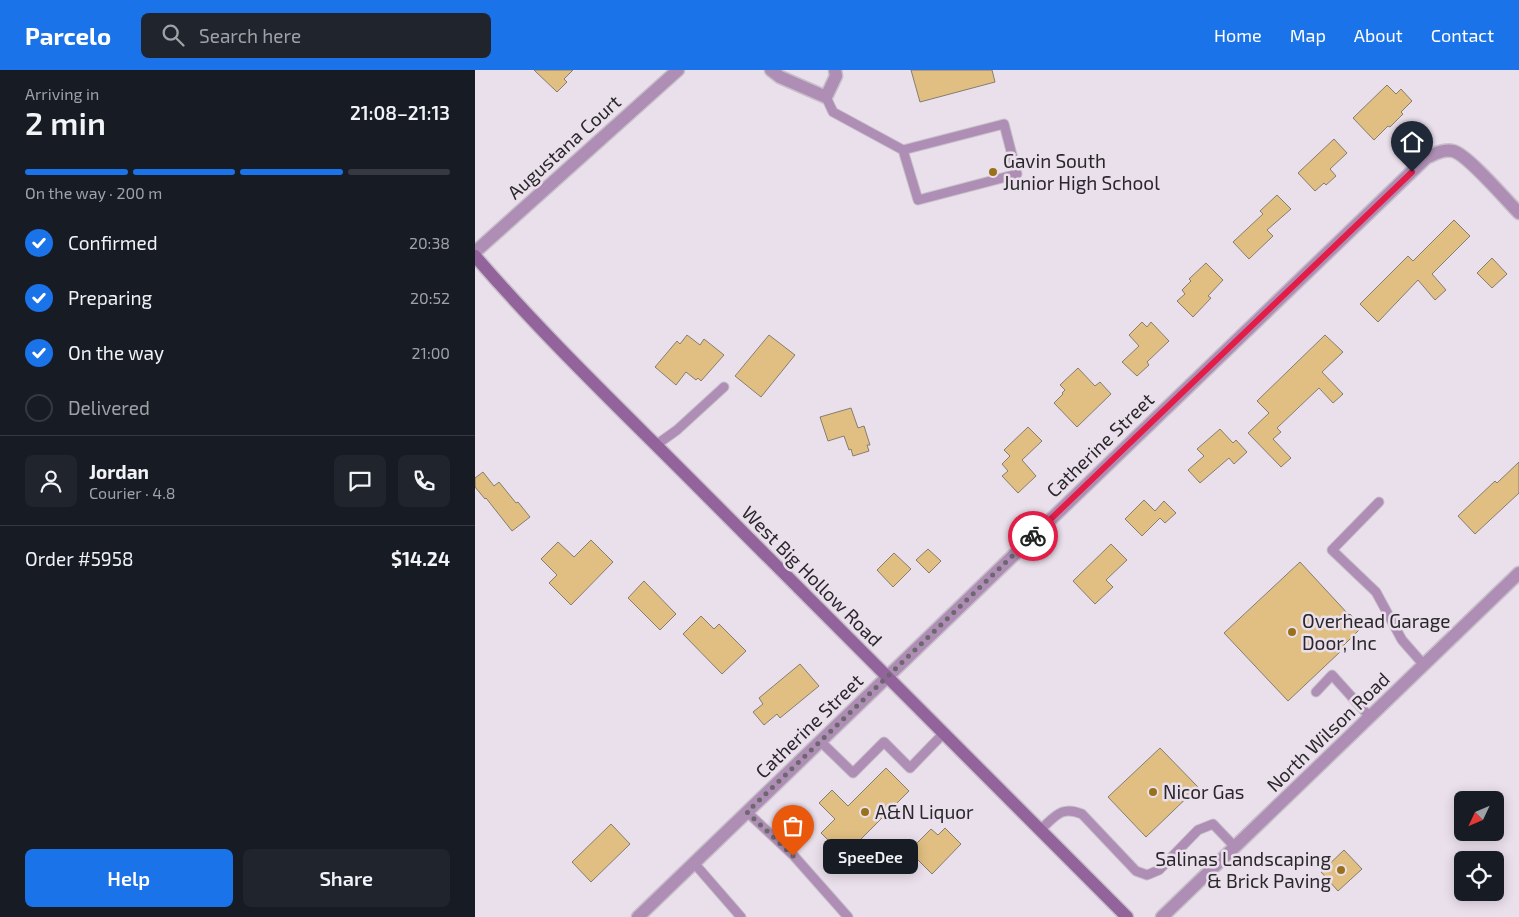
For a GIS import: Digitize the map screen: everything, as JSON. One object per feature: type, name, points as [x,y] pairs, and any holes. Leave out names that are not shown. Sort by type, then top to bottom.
[{"type":"main road","name":"West Big Hollow Road","points":[[475,254],[510,296],[656,445],[1127,917]]},
{"type":"street","name":"Augustana Court","points":[[475,254],[678,70]]},
{"type":"street","points":[[771,70],[780,77],[826,97],[836,76],[835,70]]},
{"type":"street","name":"Catherine Street","points":[[639,917],[1426,158],[1441,152],[1453,151],[1467,159],[1519,213]]},
{"type":"street","name":"North Wilson Road","points":[[1163,917],[1519,573]]},
{"type":"lane","points":[[826,97],[833,112],[903,150],[1003,124],[1017,174],[918,200],[903,150]]},
{"type":"lane","points":[[656,445],[677,430],[724,387]]},
{"type":"lane","points":[[1379,502],[1332,550],[1375,592],[1402,640],[1424,664]]},
{"type":"lane","points":[[1316,692],[1332,676],[1370,717]]},
{"type":"lane","points":[[820,741],[853,773],[884,742],[910,768],[943,734]]},
{"type":"lane","points":[[1040,830],[1060,813],[1071,810],[1082,814],[1136,871],[1147,875],[1159,870],[1197,830],[1213,824],[1235,847]]},
{"type":"lane","points":[[747,812],[793,856],[848,917]]},
{"type":"lane","points":[[694,863],[741,917]]},
{"type":"building","points":[[534,70],[573,70],[564,79],[567,82],[557,92]]},
{"type":"building","points":[[911,70],[992,70],[995,82],[920,102]]},
{"type":"building","points":[[1387,85],[1396,94],[1401,89],[1412,101],[1401,112],[1403,114],[1374,140],[1353,118]]},
{"type":"building","points":[[1334,139],[1347,153],[1330,169],[1336,176],[1326,185],[1324,183],[1315,191],[1298,173]]},
{"type":"building","points":[[1277,195],[1291,209],[1267,230],[1273,236],[1249,259],[1233,242],[1263,214],[1260,211]]},
{"type":"building","points":[[1454,220],[1470,236],[1432,274],[1446,290],[1435,300],[1418,280],[1378,322],[1360,304],[1408,256],[1413,261]]},
{"type":"building","points":[[1492,258],[1507,274],[1492,288],[1477,273]]},
{"type":"building","points":[[1206,263],[1223,280],[1208,296],[1211,298],[1193,317],[1177,301],[1185,294],[1182,290],[1191,281],[1189,279]]},
{"type":"building","points":[[1142,322],[1147,327],[1151,322],[1169,341],[1147,362],[1149,365],[1137,376],[1122,362],[1139,346],[1129,335]]},
{"type":"building","points":[[687,335],[700,345],[704,339],[724,355],[701,381],[698,378],[696,380],[686,372],[676,385],[655,367],[677,341],[680,344]]},
{"type":"building","points":[[769,335],[795,355],[761,397],[735,376]]},
{"type":"building","points":[[1325,335],[1343,352],[1322,372],[1343,394],[1333,403],[1319,388],[1277,428],[1281,432],[1273,439],[1291,458],[1281,467],[1248,433],[1269,413],[1257,401]]},
{"type":"building","points":[[1078,368],[1095,386],[1100,382],[1111,394],[1077,427],[1054,403],[1065,390],[1060,385]]},
{"type":"building","points":[[851,408],[858,428],[864,426],[870,445],[867,445],[869,451],[853,456],[844,436],[828,441],[820,417]]},
{"type":"building","points":[[1028,427],[1042,441],[1022,460],[1036,476],[1018,493],[1002,476],[1008,471],[1002,464],[1010,456],[1004,450]]},
{"type":"building","points":[[1220,429],[1233,443],[1236,440],[1247,452],[1234,464],[1229,458],[1200,483],[1188,470],[1204,456],[1197,449]]},
{"type":"building","points":[[1519,462],[1519,493],[1475,534],[1458,516],[1495,481],[1497,483]]},
{"type":"building","points":[[483,472],[494,486],[499,482],[530,517],[512,531],[475,487],[475,478]]},
{"type":"building","points":[[1144,500],[1155,511],[1164,501],[1176,513],[1165,523],[1160,518],[1142,536],[1125,519]]},
{"type":"building","points":[[591,540],[613,562],[571,605],[549,583],[557,575],[541,559],[558,542],[574,557]]},
{"type":"building","points":[[1111,544],[1127,560],[1106,580],[1113,587],[1095,604],[1073,581]]},
{"type":"building","points":[[928,549],[941,561],[929,573],[916,560]]},
{"type":"building","points":[[894,553],[911,569],[893,587],[877,570]]},
{"type":"building","name":"Overhead Garage Door, Inc","points":[[1300,562],[1349,615],[1359,623],[1357,628],[1359,630],[1339,650],[1341,651],[1288,701],[1224,633]]},
{"type":"building","points":[[644,581],[676,614],[660,630],[628,598]]},
{"type":"building","points":[[701,616],[714,629],[719,624],[746,651],[722,674],[683,634]]},
{"type":"building","points":[[800,664],[819,686],[780,718],[777,714],[764,725],[753,712],[763,704],[759,698]]},
{"type":"building","name":"Nicor Gas","points":[[1160,748],[1198,787],[1146,837],[1108,797]]},
{"type":"building","name":"A&N Liquor","points":[[886,768],[909,791],[844,856],[821,833],[835,819],[819,803],[832,790],[848,806]]},
{"type":"building","points":[[611,824],[630,844],[591,882],[572,862]]},
{"type":"building","points":[[945,828],[961,844],[932,874],[909,851],[931,829],[938,835]]},
{"type":"building","name":"Salinas Landscaping & Brick Paving","points":[[1344,850],[1362,869],[1338,891],[1321,872]]},
{"type":"way so far","points":[[793,856],[747,812],[1033,536]]},
{"type":"place","name":"Gavin South Junior High School","points":[[993,172]]},
{"type":"place","name":"Overhead Garage Door, Inc","points":[[1292,632]]},
{"type":"place","name":"Nicor Gas","points":[[1153,792]]},
{"type":"place","name":"A&N Liquor","points":[[865,812]]},
{"type":"place","name":"SpeeDee","points":[[793,856]]},
{"type":"place","name":"Salinas Landscaping & Brick Paving","points":[[1341,870]]},
{"type":"route","points":[[1033,536],[1412,172]]}]
